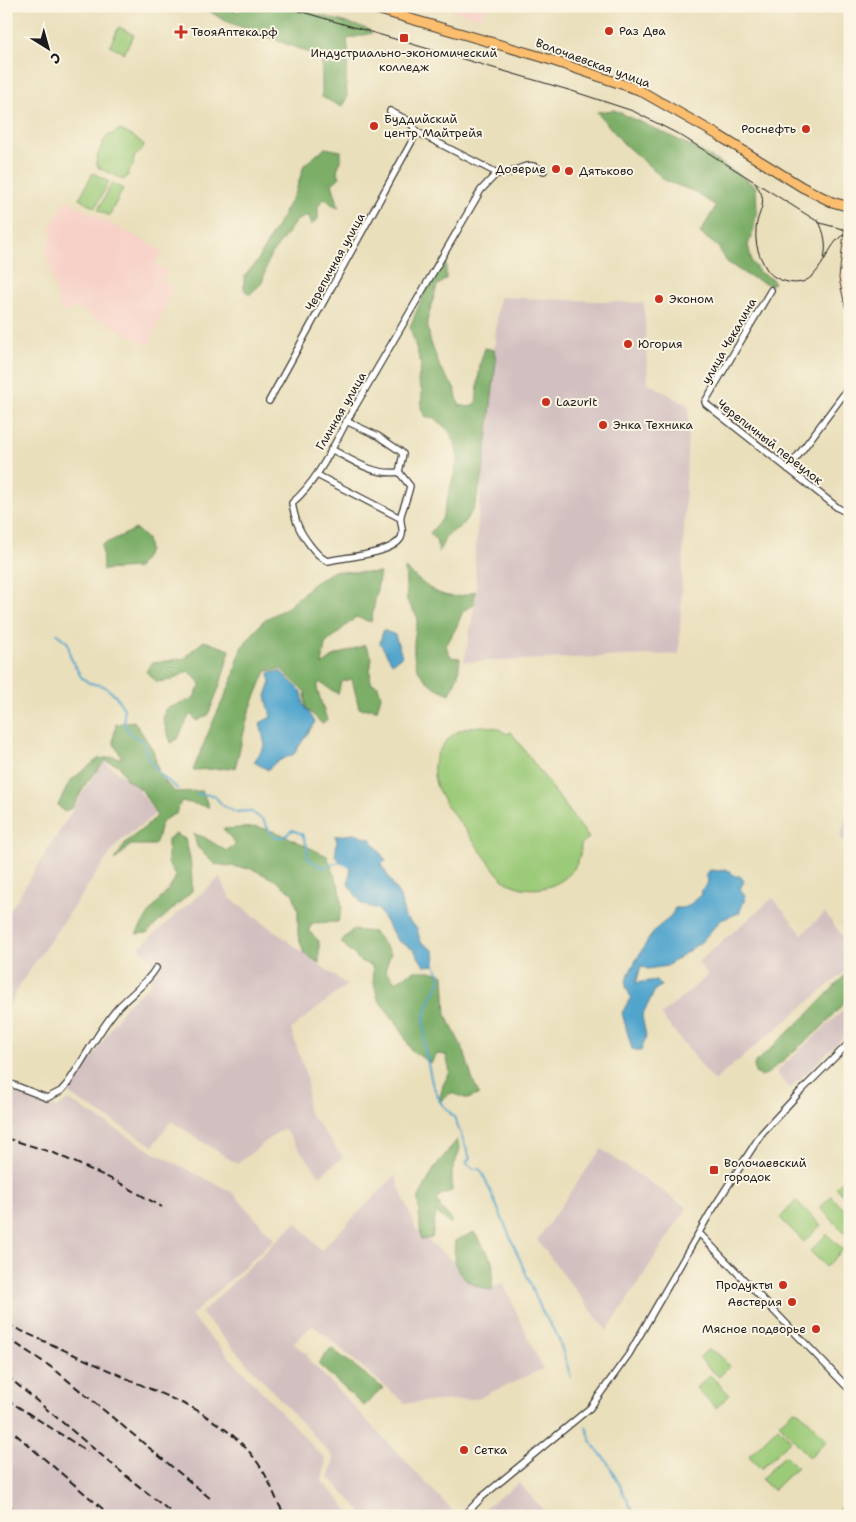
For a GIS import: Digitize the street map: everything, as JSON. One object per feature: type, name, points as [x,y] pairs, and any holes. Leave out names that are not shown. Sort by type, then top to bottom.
[{"type":"main road","name":"Волочаевская улица","points":[[366,6],[542,57],[639,90],[718,135],[802,187],[832,202],[850,208]]},
{"type":"main road","points":[[850,224],[844,278],[850,305]]},
{"type":"street","points":[[390,111],[409,121],[417,132],[497,173],[504,175],[522,167],[533,166],[544,171]]},
{"type":"street","name":"Черепичная улица","points":[[269,401],[417,132]]},
{"type":"street","name":"Глинная улица","points":[[399,472],[410,486],[400,518],[402,536],[396,544],[387,549],[328,560],[323,559],[297,524],[292,503],[305,492],[317,475],[346,421],[481,190],[497,173]]},
{"type":"street","name":"улица Чекалина","points":[[705,402],[771,290]]},
{"type":"street","points":[[788,468],[850,386]]},
{"type":"street","name":"Черепичный переулок","points":[[705,402],[708,408],[838,508],[850,514]]},
{"type":"street","points":[[331,449],[366,467],[391,473],[399,472],[403,454],[400,451],[378,436],[346,421]]},
{"type":"street","points":[[317,475],[400,518]]},
{"type":"street","points":[[6,1082],[47,1098],[61,1091],[114,1012],[151,977],[156,968]]},
{"type":"street","points":[[464,1516],[488,1492],[590,1408],[629,1354],[699,1233],[762,1133],[850,1042]]},
{"type":"street","points":[[699,1233],[850,1390]]},
{"type":"shaded area","points":[[436,6],[486,6],[481,18]]},
{"type":"shaded area","points":[[66,200],[163,251],[155,264],[169,272],[163,281],[174,288],[149,346],[77,308],[61,313],[45,250],[54,234],[49,231]]},
{"type":"shaded area","points":[[499,297],[644,303],[648,383],[689,406],[679,654],[464,662],[476,597],[475,555]]},
{"type":"shaded area","points":[[103,761],[137,787],[155,814],[117,844],[21,983],[6,1012],[6,917]]},
{"type":"shaded area","points":[[850,804],[850,843],[840,839]]},
{"type":"shaded area","points":[[220,877],[230,898],[347,985],[291,1029],[308,1081],[307,1110],[343,1157],[320,1176],[283,1128],[237,1164],[171,1121],[153,1146],[69,1094],[126,1005],[150,985],[155,964],[139,947]]},
{"type":"shaded area","points":[[773,898],[802,934],[825,913],[843,937],[850,932],[850,967],[714,1081],[661,1015],[708,975],[698,962]]},
{"type":"shaded area","points":[[850,1004],[850,1031],[790,1089],[776,1072]]},
{"type":"shaded area","points":[[6,1090],[56,1108],[69,1100],[153,1152],[232,1192],[274,1239],[191,1316],[326,1460],[322,1481],[354,1516],[6,1516]]},
{"type":"shaded area","points":[[601,1149],[687,1208],[607,1331],[537,1240]]},
{"type":"shaded area","points":[[395,1176],[416,1229],[483,1289],[503,1283],[543,1369],[476,1399],[405,1403],[313,1325],[293,1343],[307,1354],[309,1360],[452,1510],[447,1516],[365,1516],[329,1477],[334,1458],[201,1313],[296,1222],[321,1250]]},
{"type":"shaded area","points":[[519,1483],[549,1516],[474,1516]]},
{"type":"green space","points":[[202,6],[224,6],[238,12],[244,6],[288,6],[368,29],[372,33],[347,39],[349,58],[346,74],[347,97],[342,107],[322,97],[322,64],[315,55],[223,20]]},
{"type":"green space","points":[[119,27],[134,35],[124,53],[110,45]]},
{"type":"green space","points":[[614,110],[705,154],[756,187],[757,211],[753,232],[748,245],[752,262],[760,273],[772,279],[774,283],[770,285],[748,276],[727,262],[718,247],[700,233],[716,206],[693,191],[666,181],[624,144],[597,112]]},
{"type":"green space","points":[[119,130],[133,136],[144,145],[143,149],[134,157],[133,166],[124,180],[99,168],[96,163],[104,141],[108,136]]},
{"type":"green space","points":[[325,148],[341,151],[341,160],[337,170],[340,177],[332,184],[339,207],[331,204],[325,198],[318,206],[318,219],[311,225],[309,215],[296,221],[269,258],[262,283],[249,295],[244,289],[244,277],[258,260],[296,191],[304,165]]},
{"type":"green space","points":[[93,173],[109,182],[95,208],[79,199]]},
{"type":"green space","points":[[112,183],[123,189],[109,216],[98,210]]},
{"type":"green space","points":[[442,259],[446,261],[446,279],[437,286],[427,321],[430,340],[440,368],[455,389],[459,405],[469,407],[476,404],[480,364],[485,348],[494,350],[496,361],[483,474],[474,509],[461,526],[446,536],[439,552],[436,540],[430,533],[442,519],[458,459],[455,443],[449,431],[435,418],[426,417],[421,408],[422,391],[418,381],[421,365],[410,327],[424,293]]},
{"type":"green space","points":[[136,529],[147,539],[149,551],[138,568],[103,570],[102,545]]},
{"type":"green space","points":[[405,568],[429,588],[445,595],[464,595],[475,591],[474,604],[463,611],[446,646],[451,657],[460,658],[458,675],[450,694],[427,681],[416,665],[414,644],[418,618],[407,601]]},
{"type":"green space","points":[[334,571],[380,573],[371,622],[356,617],[325,644],[322,665],[336,655],[365,645],[372,658],[371,683],[378,686],[381,696],[377,710],[359,708],[352,679],[341,682],[338,694],[319,682],[317,689],[327,720],[322,724],[306,708],[305,692],[281,669],[266,671],[249,712],[235,768],[193,770],[233,678],[241,648],[264,620],[288,607],[313,584]]},
{"type":"green space","points":[[204,641],[230,650],[220,685],[208,715],[197,721],[190,714],[178,738],[171,743],[163,720],[165,709],[193,699],[201,684],[188,671],[172,680],[157,682],[146,672],[152,663],[186,658],[190,652]]},
{"type":"green space","points":[[134,721],[153,750],[160,777],[175,792],[202,791],[209,807],[181,801],[176,814],[162,823],[154,845],[131,845],[115,860],[126,842],[157,816],[142,790],[126,779],[119,765],[105,761],[87,782],[73,807],[64,812],[58,805],[70,781],[98,759],[122,758],[113,742],[116,724]]},
{"type":"green space","points":[[483,726],[497,728],[507,734],[511,732],[589,838],[581,844],[579,857],[574,868],[567,877],[556,883],[533,889],[520,887],[505,881],[443,800],[434,778],[436,756],[443,745],[461,730]]},
{"type":"green space","points":[[258,827],[279,833],[327,856],[340,889],[342,908],[338,922],[312,923],[309,931],[319,941],[319,963],[304,953],[298,935],[298,911],[293,894],[275,880],[252,869],[214,864],[197,847],[194,834],[204,837],[226,851],[236,844],[223,829]]},
{"type":"green space","points":[[176,834],[185,839],[187,845],[191,865],[192,891],[147,933],[136,934],[150,912],[171,886],[176,876],[168,863],[168,839]]},
{"type":"green space","points":[[352,930],[374,932],[391,953],[385,970],[396,982],[413,971],[430,971],[444,975],[446,1015],[464,1051],[479,1094],[468,1099],[451,1093],[439,1102],[443,1085],[450,1072],[446,1055],[437,1054],[431,1063],[412,1051],[398,1025],[378,999],[372,966],[360,961],[341,942]]},
{"type":"green space","points":[[850,970],[850,996],[847,1000],[820,1029],[767,1074],[761,1076],[755,1073],[754,1064],[809,1013]]},
{"type":"green space","points":[[457,1140],[460,1149],[452,1172],[452,1191],[440,1195],[437,1200],[441,1208],[452,1220],[450,1224],[436,1212],[432,1238],[421,1240],[418,1199],[435,1167]]},
{"type":"green space","points":[[850,1173],[850,1197],[847,1199],[836,1187]]},
{"type":"green space","points":[[831,1196],[850,1215],[850,1234],[848,1236],[820,1208]]},
{"type":"green space","points":[[796,1201],[821,1225],[804,1242],[780,1218]]},
{"type":"green space","points":[[474,1232],[493,1262],[492,1290],[477,1286],[464,1278],[455,1262],[455,1241]]},
{"type":"green space","points":[[827,1234],[843,1250],[826,1267],[810,1251]]},
{"type":"green space","points":[[331,1348],[383,1388],[364,1406],[318,1364]]},
{"type":"green space","points":[[707,1350],[717,1353],[730,1366],[719,1377],[699,1358]]},
{"type":"green space","points":[[710,1375],[730,1395],[716,1408],[696,1388]]},
{"type":"green space","points":[[794,1410],[800,1412],[827,1440],[810,1458],[779,1423]]},
{"type":"green space","points":[[778,1427],[791,1440],[761,1469],[749,1456]]},
{"type":"green space","points":[[785,1455],[797,1467],[773,1490],[761,1479]]},
{"type":"green space","points":[[847,1501],[850,1504],[850,1516],[832,1516]]},
{"type":"water","points":[[383,630],[395,635],[402,656],[392,663],[380,643]]},
{"type":"water","points":[[280,671],[302,692],[304,705],[315,722],[294,754],[276,762],[268,770],[254,762],[265,745],[260,723],[271,717],[266,696],[270,684],[269,673]]},
{"type":"water","points":[[354,834],[371,839],[386,861],[381,864],[400,897],[405,918],[417,928],[420,941],[434,951],[435,965],[424,966],[414,950],[397,940],[378,909],[362,904],[348,884],[351,868],[335,857],[337,841],[335,836]]},
{"type":"water","points":[[724,869],[730,871],[735,876],[740,876],[744,881],[740,889],[746,897],[739,913],[721,920],[701,942],[667,966],[648,969],[641,966],[636,983],[656,980],[661,986],[655,990],[642,1016],[646,1036],[641,1051],[632,1049],[622,1013],[631,997],[626,984],[630,972],[654,932],[675,908],[688,906],[702,895],[701,890],[707,885],[708,879],[705,876],[710,870],[719,871]]},
{"type":"waterway","points":[[57,634],[68,643],[70,656],[81,677],[89,683],[104,686],[116,696],[124,709],[124,724],[131,734],[143,741],[148,757],[156,769],[178,789]]},
{"type":"waterway","points":[[197,794],[214,795],[222,805],[234,812],[250,811],[263,820],[273,837],[284,837],[292,830],[302,834],[307,845],[308,858],[322,868],[339,862],[347,865]]},
{"type":"waterway","points":[[434,962],[441,980],[431,998],[424,1017],[425,1050],[432,1083],[441,1103],[454,1117],[470,1158],[466,1163],[474,1169],[480,1169],[483,1174],[542,1311],[558,1337],[571,1377]]},
{"type":"waterway","points":[[586,1427],[593,1445],[608,1463],[637,1516]]},
{"type":"tram line","points":[[282,6],[572,91],[633,111],[680,135],[820,223],[850,231]]},
{"type":"tram line","points":[[756,185],[763,202],[757,224],[757,246],[759,255],[766,268],[776,278],[795,283],[805,281],[818,269],[839,238],[850,233]]},
{"type":"tram line","points":[[818,220],[825,239],[824,259]]},
{"type":"railway","points":[[6,1138],[54,1153],[118,1182],[162,1207]]},
{"type":"railway","points":[[6,1324],[195,1409],[215,1422],[233,1435],[256,1460],[286,1516]]},
{"type":"railway","points":[[6,1337],[54,1369],[211,1499]]},
{"type":"railway","points":[[6,1375],[176,1516]]},
{"type":"railway","points":[[6,1399],[87,1451]]},
{"type":"railway","points":[[6,1426],[111,1516]]},
{"type":"railway","points":[[6,1502],[22,1516]]},
{"type":"place","name":"Раз Два","points":[[609,31]]},
{"type":"place","name":"ТвояАптека.рф","points":[[181,32]]},
{"type":"place","name":"Индустриально-экономический колледж","points":[[404,38]]},
{"type":"place","name":"Буддийский центр Майтрейя","points":[[374,126]]},
{"type":"place","name":"Роснефть","points":[[806,129]]},
{"type":"place","name":"Доверие","points":[[556,169]]},
{"type":"place","name":"Дятьково","points":[[569,171]]},
{"type":"place","name":"Эконом","points":[[659,299]]},
{"type":"place","name":"Югория","points":[[628,344]]},
{"type":"place","name":"Lazurit","points":[[546,402]]},
{"type":"place","name":"Энка Техника","points":[[603,425]]},
{"type":"place","name":"Волочаевский городок","points":[[714,1170]]},
{"type":"place","name":"Продукты","points":[[783,1285]]},
{"type":"place","name":"Австерия","points":[[792,1302]]},
{"type":"place","name":"Мясное подворье","points":[[816,1329]]},
{"type":"place","name":"Сетка","points":[[464,1450]]}]
